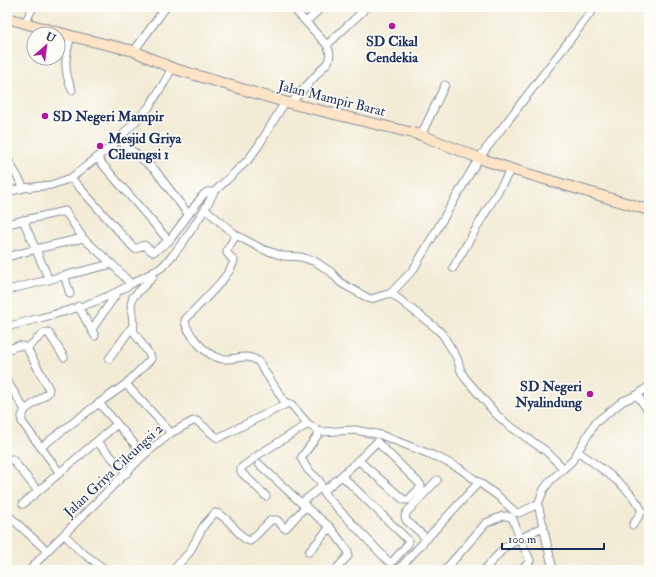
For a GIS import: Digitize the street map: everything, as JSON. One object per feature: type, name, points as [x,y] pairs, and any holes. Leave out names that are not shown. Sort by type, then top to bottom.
[{"type":"street","points":[[25,23],[33,7]]},
{"type":"street","points":[[134,51],[166,7]]},
{"type":"street","points":[[7,327],[117,293],[161,268],[184,241],[205,209],[214,192],[248,160],[288,102],[328,62],[330,51],[327,45],[292,7]]},
{"type":"street","points":[[306,22],[322,7]]},
{"type":"street","points":[[205,209],[236,235],[262,249],[283,256],[301,257],[316,262],[331,272],[341,283],[368,298],[372,299],[391,294],[413,270],[480,158],[595,7]]},
{"type":"street","points":[[327,45],[363,11]]},
{"type":"street","name":"Jalan Mampir Barat","points":[[7,18],[71,36],[134,51],[172,68],[288,102],[421,135],[511,169],[560,185],[649,210]]},
{"type":"street","points":[[71,36],[66,52],[65,65],[66,75],[72,90]]},
{"type":"street","points":[[7,192],[24,188],[51,186],[72,178],[113,145],[149,107],[172,68]]},
{"type":"street","points":[[421,135],[445,85]]},
{"type":"street","points":[[118,139],[155,170],[188,214]]},
{"type":"street","points":[[97,158],[169,241]]},
{"type":"street","points":[[7,159],[24,188]]},
{"type":"street","points":[[453,268],[511,169]]},
{"type":"street","points":[[72,178],[135,249],[144,245],[154,252],[169,241],[203,195],[207,192],[214,192]]},
{"type":"street","points":[[7,224],[65,211],[82,238],[112,264],[131,284]]},
{"type":"street","points":[[23,220],[49,280]]},
{"type":"street","points":[[236,235],[227,250],[227,253],[234,261],[232,266],[185,320],[186,327],[206,352],[220,358],[228,359],[247,356],[258,361],[286,404],[291,404],[308,424],[320,432],[356,430],[382,435],[437,457],[459,468],[498,496],[515,512],[519,513],[538,504]]},
{"type":"street","points":[[7,257],[82,238]]},
{"type":"street","points":[[7,290],[112,264]]},
{"type":"street","points":[[64,275],[70,294]]},
{"type":"street","points":[[41,447],[126,384],[151,359],[134,332],[132,301],[133,298],[153,277]]},
{"type":"street","points":[[92,328],[117,293]]},
{"type":"street","points":[[391,294],[443,335],[457,358],[465,378],[496,414],[507,424],[546,451],[563,468]]},
{"type":"street","points":[[78,306],[92,328],[95,336]]},
{"type":"street","points":[[109,359],[134,324]]},
{"type":"street","points":[[27,348],[44,333],[48,332],[64,357]]},
{"type":"street","points":[[7,350],[19,345],[27,348],[49,388],[48,393],[25,410],[22,416],[22,422],[60,473]]},
{"type":"street","points":[[7,381],[25,410]]},
{"type":"street","points":[[126,384],[170,433]]},
{"type":"street","points":[[555,569],[538,504],[544,489],[550,480],[572,461],[579,452],[595,423],[623,401],[636,395],[649,386]]},
{"type":"street","points":[[636,395],[649,412]]},
{"type":"street","points":[[99,403],[144,455]]},
{"type":"street","name":"Jalan Griya Cileungsi 2","points":[[30,570],[47,551],[144,455],[170,433],[193,421],[196,421],[218,438],[286,404]]},
{"type":"street","points":[[23,504],[117,424]]},
{"type":"street","points":[[266,496],[241,472],[241,468],[261,453],[308,424]]},
{"type":"street","points":[[173,570],[189,553],[204,525],[215,513],[219,514],[245,539],[250,540],[271,520],[277,520],[284,528],[286,528],[303,505],[318,489],[321,483],[308,470],[301,458],[320,432]]},
{"type":"street","points":[[342,476],[408,540],[408,544],[393,561],[387,560],[324,493],[325,490],[342,476],[377,442],[382,435]]},
{"type":"street","points":[[97,442],[127,473]]},
{"type":"street","points":[[358,460],[404,500],[408,500],[412,497],[421,487],[420,483],[377,442]]},
{"type":"street","points":[[579,452],[616,480],[639,505],[642,511],[633,525]]},
{"type":"street","points":[[12,459],[38,491]]},
{"type":"street","points":[[259,464],[303,505],[330,527],[349,552],[348,556],[338,567],[339,570]]},
{"type":"street","points":[[427,539],[406,520],[405,516],[437,480]]},
{"type":"street","points":[[398,570],[479,482]]},
{"type":"street","points":[[7,514],[47,551]]},
{"type":"street","points":[[447,570],[486,523],[503,516],[508,516],[513,519],[530,562],[520,570]]},
{"type":"street","points":[[484,570],[505,547],[544,526]]},
{"type":"street","points":[[308,552],[330,527]]},
{"type":"street","points":[[64,534],[79,550],[106,570]]},
{"type":"place","name":"SD Cikal Cendekia","points":[[392,26]]},
{"type":"place","name":"SD Negeri Mampir","points":[[45,116]]},
{"type":"place","name":"Mesjid Griya Cileungsi 1","points":[[100,146]]},
{"type":"place","name":"SD Negeri Nyalindung","points":[[590,394]]}]
